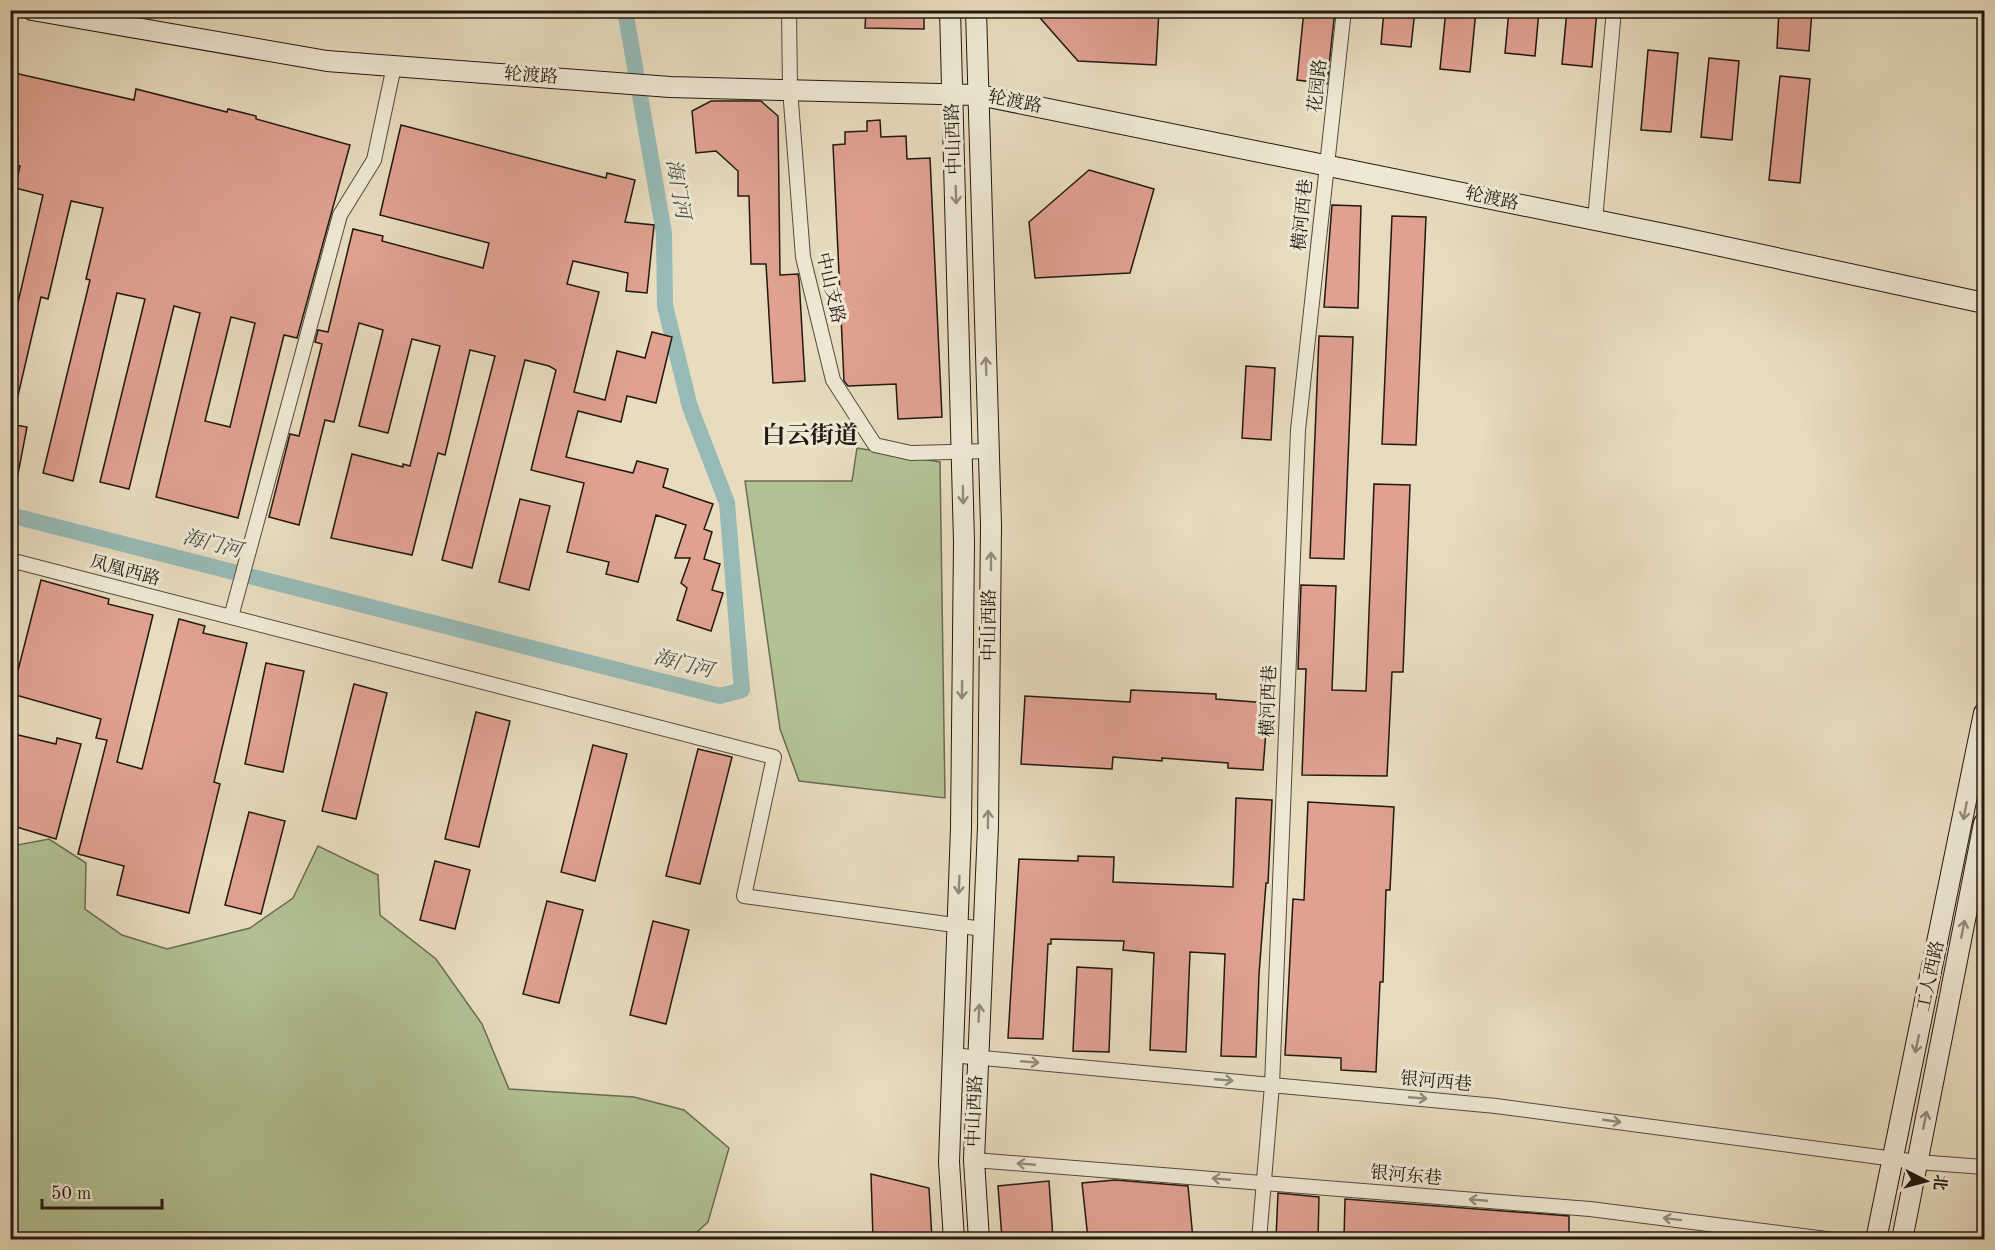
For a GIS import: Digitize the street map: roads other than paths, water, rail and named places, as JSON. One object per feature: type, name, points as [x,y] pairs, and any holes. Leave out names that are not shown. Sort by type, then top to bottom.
[{"type":"main road","name":"轮渡路","points":[[32,10],[327,61],[670,87],[979,95],[1595,220],[1984,303]]},
{"type":"main road","name":"中山西路","points":[[950,10],[962,452],[961,804],[949,1162],[954,1239]]},
{"type":"main road","name":"中山西路","points":[[976,10],[991,537],[988,816],[974,1160],[979,1239]]},
{"type":"main road","name":"工人西路","points":[[1876,1239],[1984,713]]},
{"type":"main road","name":"工人西路","points":[[1902,1239],[1984,824]]},
{"type":"street","name":"中山支路","points":[[789,10],[789,89],[803,257],[833,380],[875,445],[911,453],[989,452]]},
{"type":"street","name":"花园路","points":[[1327,165],[1344,10]]},
{"type":"street","points":[[1595,220],[1614,10]]},
{"type":"street","points":[[232,613],[340,215],[374,160],[394,66]]},
{"type":"street","name":"横河西巷","points":[[1259,1239],[1272,1085],[1298,430],[1327,165]]},
{"type":"street","name":"凤凰西路","points":[[10,560],[232,613],[774,757],[744,896],[957,925]]},
{"type":"street","points":[[957,925],[983,929]]},
{"type":"street","name":"银河西巷","points":[[951,1055],[1496,1106],[1917,1162],[1984,1167]]},
{"type":"street","name":"银河东巷","points":[[974,1160],[1590,1209],[1834,1239]]},
{"type":"waterway","name":"海门河","points":[[10,515],[720,696],[742,690],[727,503],[690,407],[665,306],[664,233],[625,10]]},
{"type":"district","name":"白云街道","points":[[810,437]]}]
